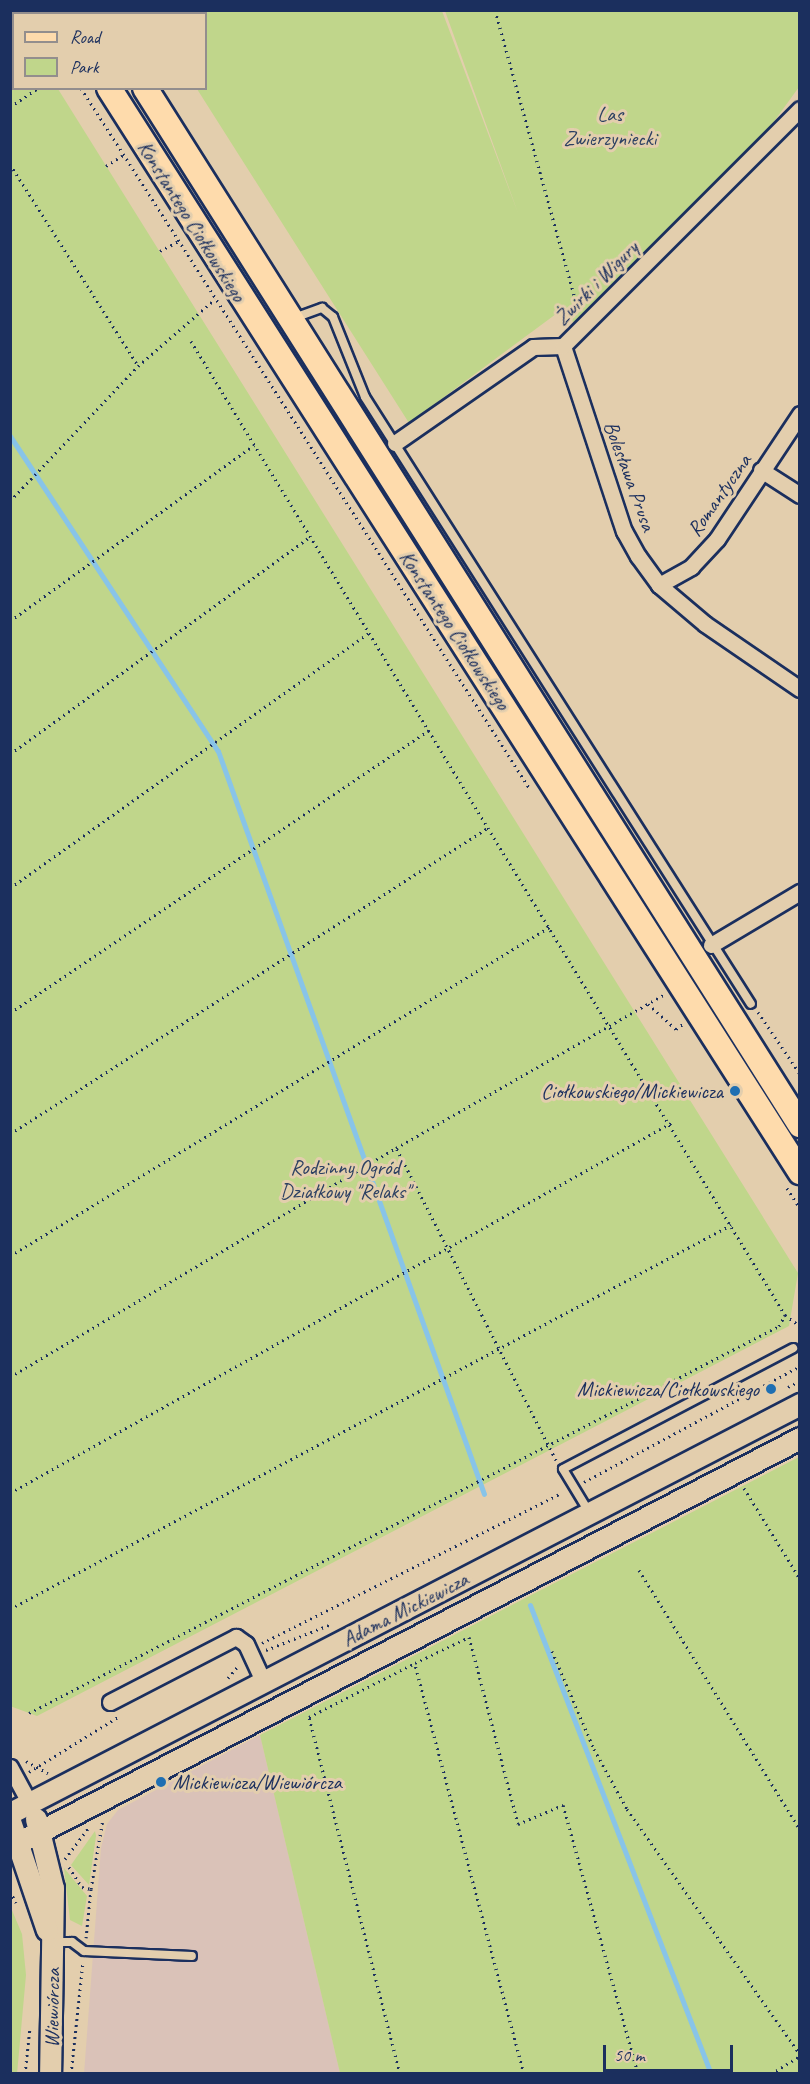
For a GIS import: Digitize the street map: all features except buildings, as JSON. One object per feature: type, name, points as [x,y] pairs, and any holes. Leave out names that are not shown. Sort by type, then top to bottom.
[{"type":"main road","name":"Konstantego Ciołkowskiego","points":[[110,90],[790,1175]]},
{"type":"main road","name":"Konstantego Ciołkowskiego","points":[[146,90],[800,1125]]},
{"type":"street","name":"Żwirki i Wigury","points":[[395,443],[533,347],[563,346],[800,109]]},
{"type":"street","name":"Bolesława Prusa","points":[[563,346],[624,531],[659,585],[800,689]]},
{"type":"street","name":"Romantyczna","points":[[659,585],[691,567],[717,539],[800,414]]},
{"type":"street","points":[[761,470],[800,495]]},
{"type":"street","points":[[711,945],[800,892]]},
{"type":"street","name":"Adama Mickiewicza","points":[[10,1813],[800,1404]]},
{"type":"street","name":"Adama Mickiewicza","points":[[14,1845],[41,1831],[100,1808],[800,1438]]},
{"type":"street","points":[[110,1702],[236,1637],[248,1650],[264,1683]]},
{"type":"street","points":[[14,1773],[30,1804]]},
{"type":"street","points":[[84,1776],[100,1808]]},
{"type":"street","name":"Wiewiórcza","points":[[30,1804],[51,1866],[50,2073]]},
{"type":"street","name":"Wiewiórcza","points":[[10,1821],[14,1845],[51,1942]]},
{"type":"lane","points":[[291,319],[322,308],[333,317],[364,397],[711,945],[751,1004]]},
{"type":"lane","points":[[590,1513],[563,1469],[793,1348]]},
{"type":"lane","points":[[51,1942],[72,1942],[84,1951],[192,1956]]},
{"type":"path","points":[[495,10],[582,327]]},
{"type":"path","points":[[10,107],[35,90]]},
{"type":"path","points":[[82,90],[214,300],[536,799]]},
{"type":"path","points":[[106,166],[129,152]]},
{"type":"path","points":[[10,165],[138,366]]},
{"type":"path","points":[[160,251],[183,238]]},
{"type":"path","points":[[10,501],[138,366],[220,297]]},
{"type":"path","points":[[191,341],[310,537],[432,728],[489,827],[613,1025],[786,1315],[800,1326]]},
{"type":"path","points":[[10,621],[254,445]]},
{"type":"path","points":[[10,754],[310,537]]},
{"type":"path","points":[[10,888],[371,631]]},
{"type":"path","points":[[10,1013],[432,728]]},
{"type":"path","points":[[10,1134],[489,827]]},
{"type":"path","points":[[10,1256],[551,926]]},
{"type":"path","points":[[656,985],[669,1005]]},
{"type":"path","points":[[10,1377],[396,1148],[662,995]]},
{"type":"path","points":[[648,1004],[676,1029],[681,1026]]},
{"type":"path","points":[[751,1004],[800,1074]]},
{"type":"path","points":[[675,1015],[687,1033]]},
{"type":"path","points":[[10,1493],[671,1123]]},
{"type":"path","points":[[396,1148],[500,1348],[545,1444],[563,1469]]},
{"type":"path","points":[[790,1175],[800,1208]]},
{"type":"path","points":[[10,1609],[731,1225]]},
{"type":"path","points":[[29,1713],[545,1444],[779,1326],[786,1315]]},
{"type":"path","points":[[248,1650],[574,1487],[800,1366]]},
{"type":"path","points":[[743,1486],[800,1578]]},
{"type":"path","points":[[639,1570],[800,1830]]},
{"type":"path","points":[[400,2073],[309,1718],[469,1637],[518,1824],[563,1805],[638,2073]]},
{"type":"path","points":[[552,1651],[594,1749],[627,1809],[800,2055],[771,2073]]},
{"type":"path","points":[[415,1663],[524,2073]]},
{"type":"path","points":[[14,1773],[123,1714]]},
{"type":"path","points":[[91,1889],[100,1808]]},
{"type":"path","points":[[10,1891],[19,1909]]},
{"type":"path","points":[[25,2073],[31,2020]]},
{"type":"shaded area","points":[[260,1735],[340,2073],[84,2074],[101,1848],[107,1824],[118,1810]]},
{"type":"green space","name":"Las Zwierzyniecki","points":[[148,11],[442,11],[518,213],[445,11],[799,11],[799,87],[762,138],[574,322],[556,314],[409,423],[198,90],[207,90],[207,12]]},
{"type":"green space","name":"Rodzinny Ogród Działkowy \"Relaks\"","points":[[11,14],[12,90],[59,90],[798,1273],[789,1326],[37,1716],[10,1706]]},
{"type":"green space","points":[[799,1457],[799,2073],[340,2073],[260,1735]]},
{"type":"green space","points":[[95,1831],[96,1836],[89,1885],[71,1865]]},
{"type":"green space","points":[[64,1868],[87,1896],[82,1926],[70,1920]]},
{"type":"green space","points":[[11,1908],[22,1934],[26,1975],[17,2074],[10,2073]]},
{"type":"waterway","points":[[10,436],[218,751],[484,1494]]},
{"type":"waterway","points":[[530,1605],[711,2074]]},
{"type":"place","name":"Ciołkowskiego/Mickiewicza","points":[[735,1091]]},
{"type":"place","name":"Mickiewicza/Ciołkowskiego","points":[[771,1389]]},
{"type":"place","name":"Mickiewicza/Wiewiórcza","points":[[161,1782]]}]
